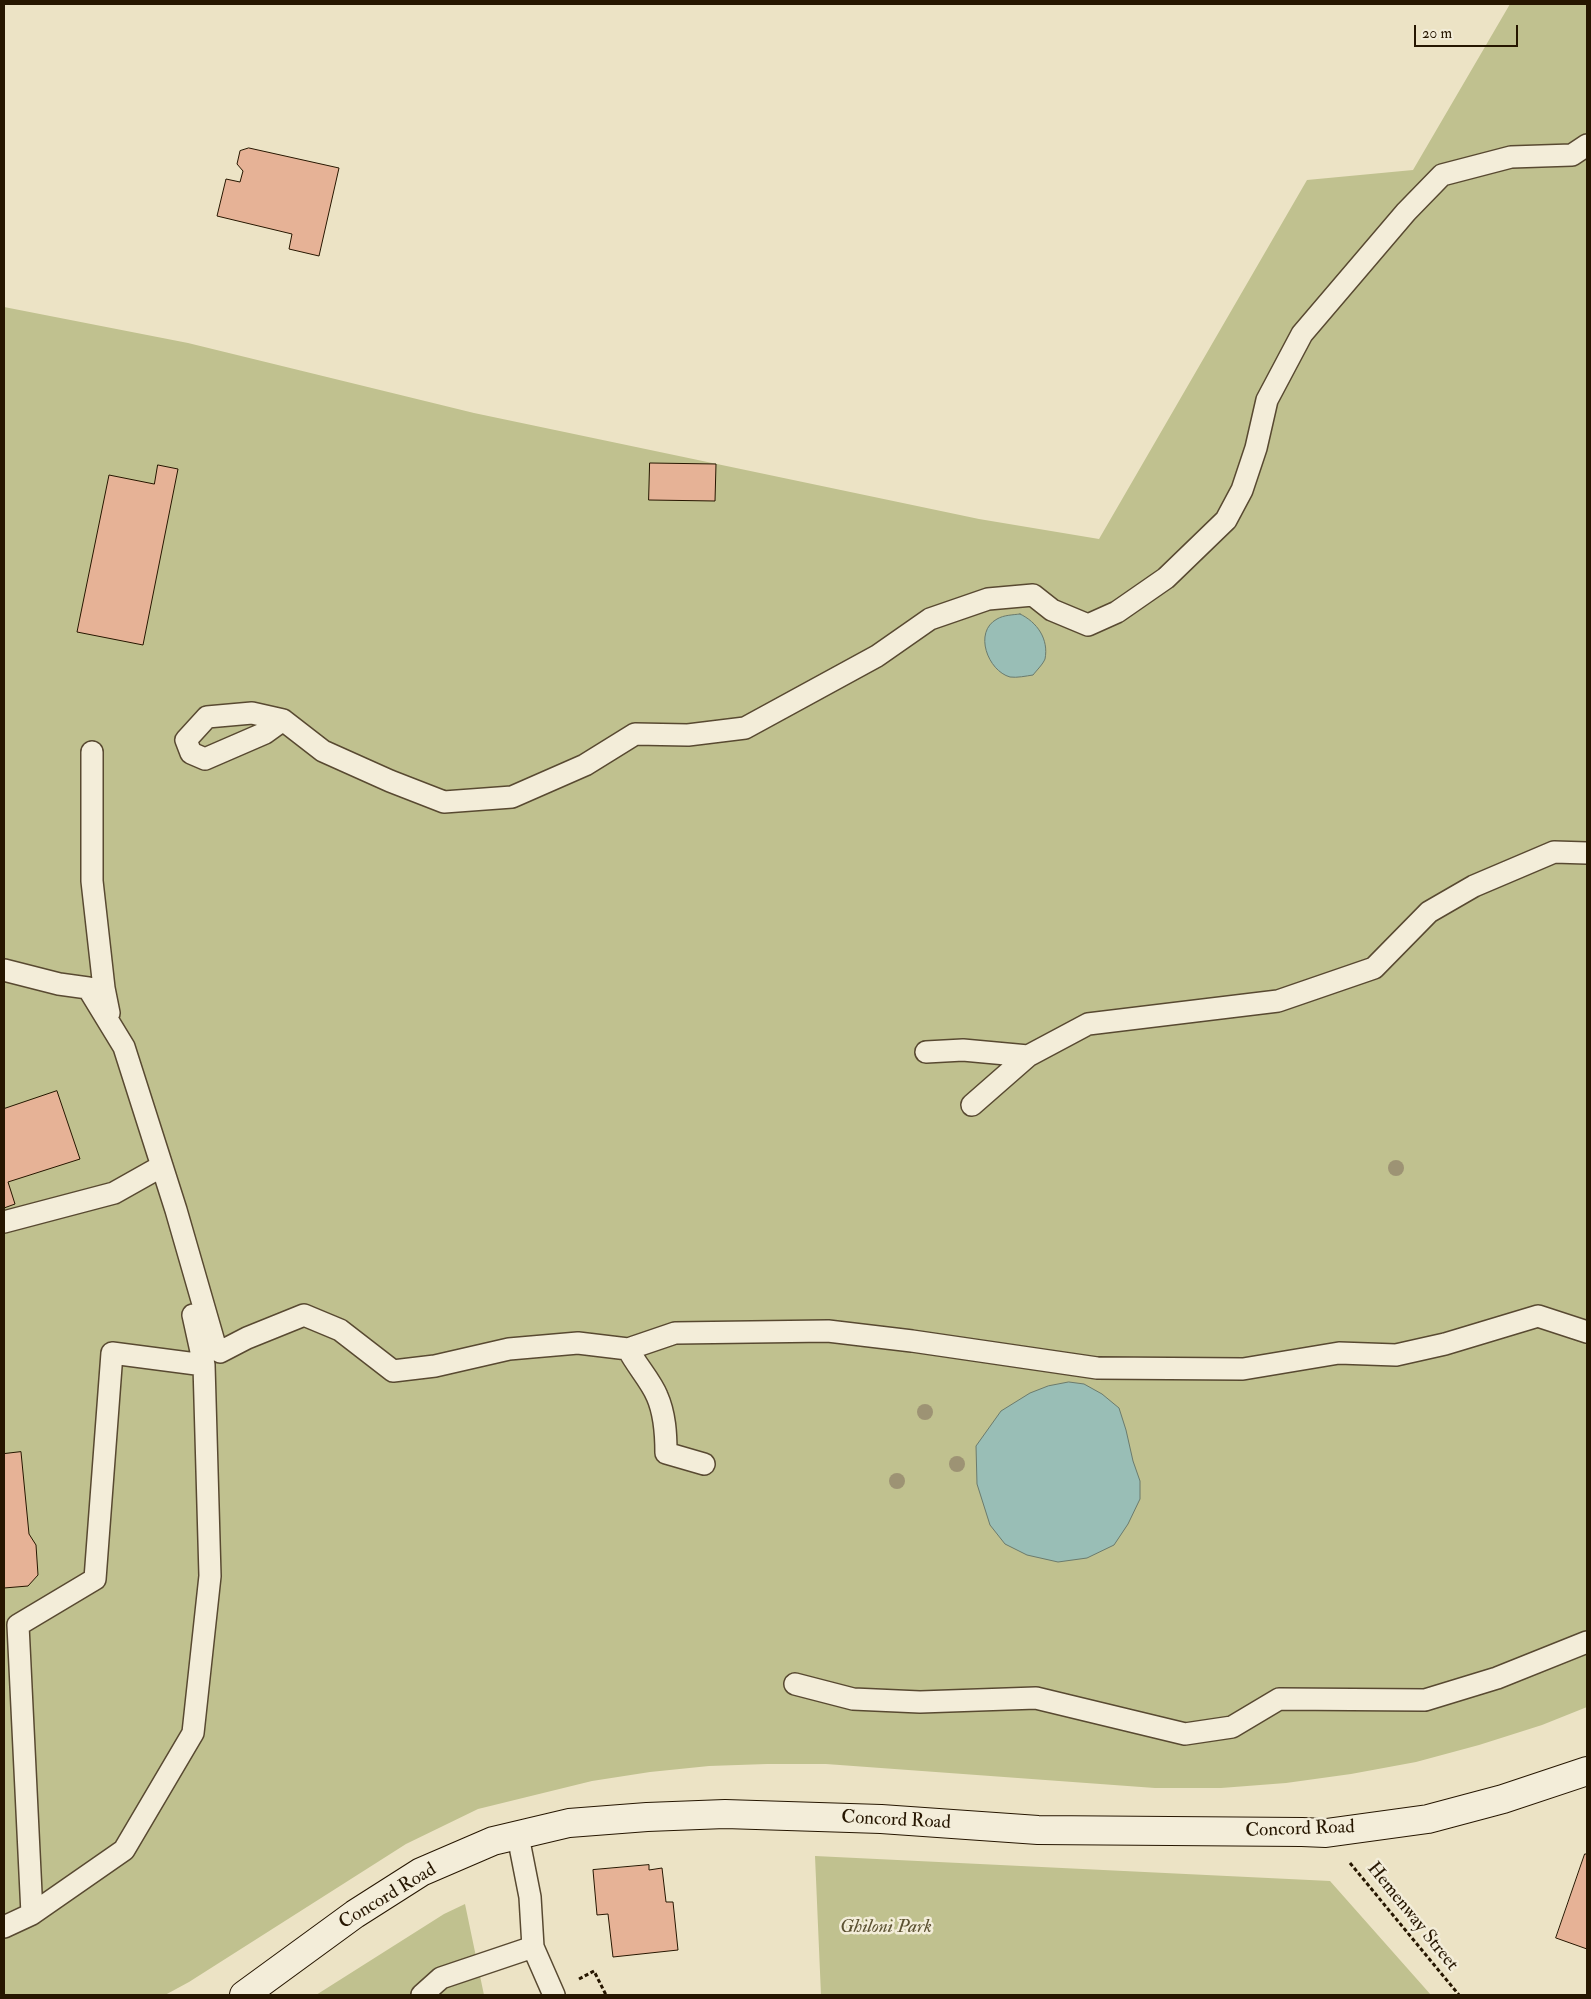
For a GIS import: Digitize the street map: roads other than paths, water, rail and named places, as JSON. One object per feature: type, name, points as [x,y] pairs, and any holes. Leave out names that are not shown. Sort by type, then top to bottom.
[{"type":"street","name":"Concord Road","points":[[244,1995],[355,1914],[421,1872],[493,1841],[569,1824],[647,1816],[725,1814],[881,1819],[1038,1830],[1326,1833],[1428,1819],[1503,1799],[1587,1771]]},
{"type":"lane","points":[[282,720],[323,751],[390,781],[444,802],[512,797],[584,765],[635,734],[688,735],[745,728],[877,656],[930,619],[988,598],[1033,595],[1052,610],[1088,625],[1117,612],[1166,578],[1226,520],[1242,490],[1256,448],[1267,400],[1302,334],[1406,212],[1442,175],[1511,157],[1572,156],[1587,145]]},
{"type":"lane","points":[[92,752],[92,881],[104,988],[114,1043],[159,1168],[214,1342],[220,1352],[247,1338],[304,1315],[340,1330],[393,1371],[435,1366],[509,1349],[578,1343],[628,1349],[675,1333],[828,1331],[912,1341],[1097,1368],[1243,1369],[1339,1353],[1396,1355],[1445,1344],[1538,1316],[1587,1332]]},
{"type":"lane","points":[[972,1105],[1028,1056],[1088,1024],[1278,1001],[1374,968],[1429,912],[1474,886],[1554,852],[1587,853]]},
{"type":"lane","points":[[4,970],[59,984],[88,988],[111,1026]]},
{"type":"lane","points":[[926,1052],[962,1050],[1028,1056]]},
{"type":"lane","points":[[4,1222],[114,1193],[159,1168]]},
{"type":"lane","points":[[4,1927],[32,1914],[124,1850],[193,1733],[210,1576],[204,1365],[159,1168]]},
{"type":"lane","points":[[628,1349],[657,1395],[666,1428],[666,1453],[704,1464]]},
{"type":"lane","points":[[32,1914],[18,1625],[95,1579],[112,1353],[204,1365]]},
{"type":"lane","points":[[795,1684],[853,1699],[920,1702],[1036,1698],[1186,1734],[1232,1727],[1279,1699],[1425,1700],[1497,1678],[1587,1642]]},
{"type":"lane","points":[[518,1836],[530,1897],[533,1947],[554,1995]]},
{"type":"lane","points":[[422,1995],[441,1978],[533,1947]]},
{"type":"water","points":[[1020,614],[1032,622],[1040,632],[1045,645],[1045,659],[1033,675],[1010,677],[995,667],[990,659],[986,651],[986,633],[990,625],[997,619]]},
{"type":"water","points":[[1069,1382],[1084,1384],[1102,1394],[1119,1408],[1140,1481],[1140,1499],[1128,1524],[1114,1545],[1087,1558],[1058,1562],[1027,1555],[1005,1544],[990,1525],[977,1484],[976,1446],[1001,1411],[1030,1393],[1048,1386]]},
{"type":"park label","name":"Ghiloni Park","points":[[886,1928]]}]
